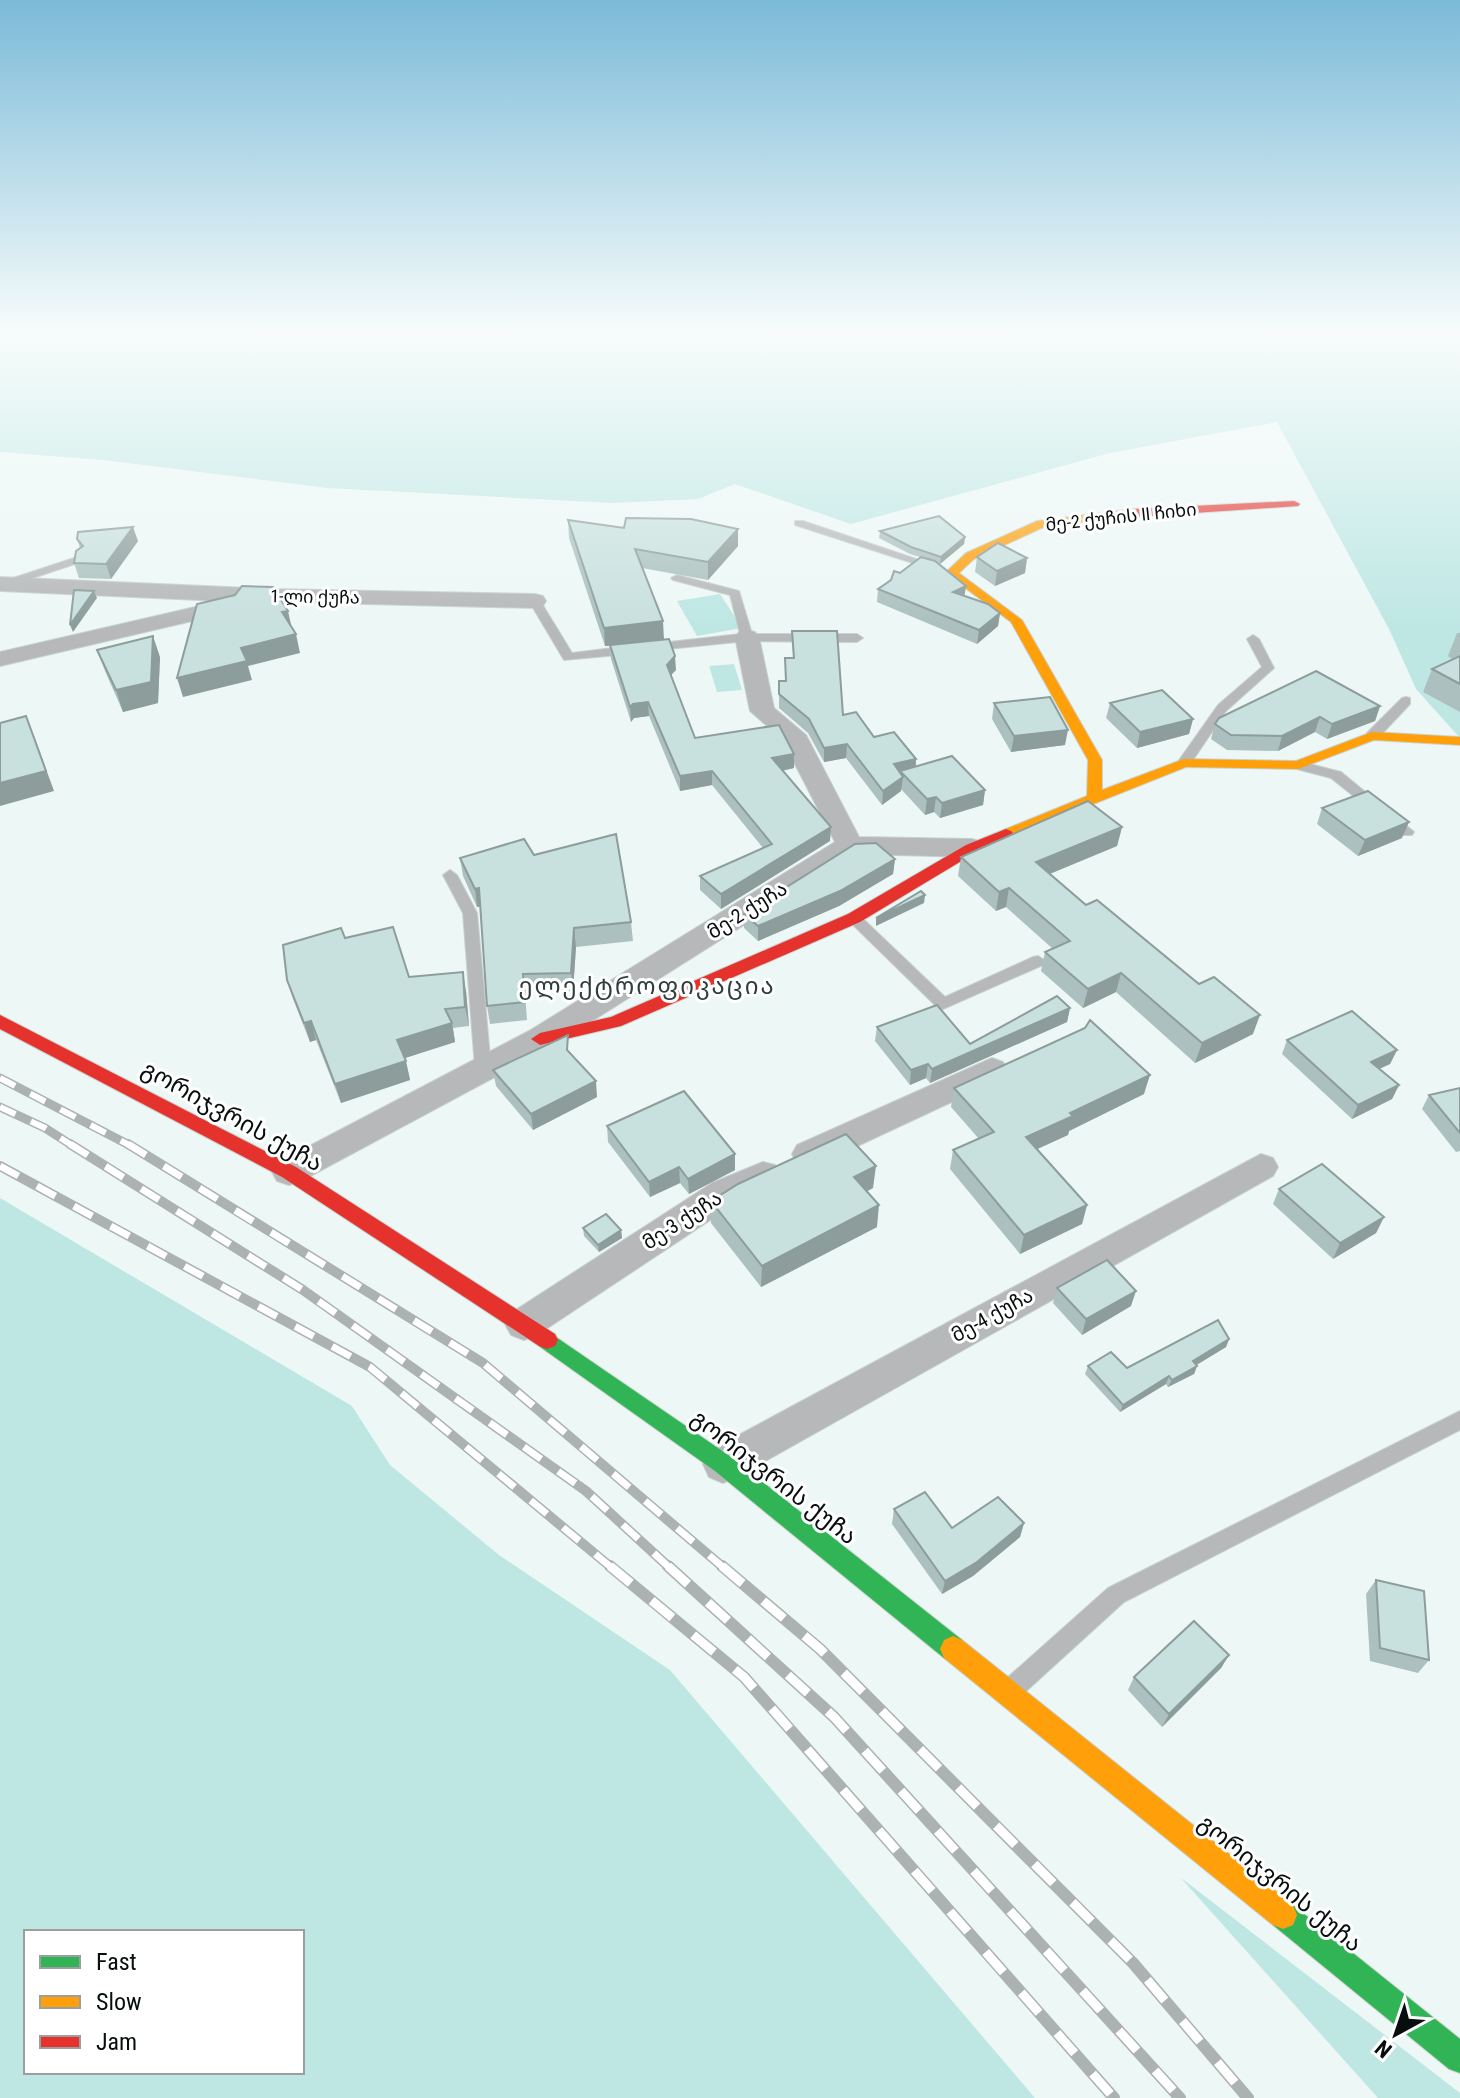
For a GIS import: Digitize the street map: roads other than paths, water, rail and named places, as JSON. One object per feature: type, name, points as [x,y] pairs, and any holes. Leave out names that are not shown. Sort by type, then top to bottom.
[{"type":"street","name":"მე-2 ქუჩის II ჩიხი","points":[[951,573],[970,556],[1041,524],[1158,510],[1294,504]]},
{"type":"street","points":[[951,573],[1016,620],[1095,760],[1095,798]]},
{"type":"street","name":"1-ლი ქუჩა","points":[[2,584],[271,596],[535,601]]},
{"type":"street","points":[[2,655],[271,596]]},
{"type":"street","points":[[747,637],[762,711],[793,735],[850,845]]},
{"type":"street","points":[[1298,765],[1372,736],[1460,741]]},
{"type":"street","name":"მე-2 ქუჩა","points":[[540,1039],[615,1022],[854,918],[972,848],[1184,763],[1298,765]]},
{"type":"street","name":"მე-2 ქუჩა","points":[[289,1172],[540,1039],[850,845],[972,848]]},
{"type":"street","name":"გორიჯვრის ქუჩა","points":[[0,1021],[101,1071],[289,1172],[524,1324],[723,1464],[1460,2058]]},
{"type":"street","name":"მე-3 ქუჩა","points":[[524,1324],[724,1193],[1025,1055]]},
{"type":"street","name":"მე-4 ქუჩა","points":[[723,1464],[1261,1167]]},
{"type":"lane","points":[[799,523],[951,573]]},
{"type":"lane","points":[[2,584],[80,559]]},
{"type":"lane","points":[[677,578],[735,593],[747,637]]},
{"type":"lane","points":[[535,601],[568,657],[747,637],[857,638]]},
{"type":"lane","points":[[1184,763],[1222,708],[1268,668],[1253,639]]},
{"type":"lane","points":[[1372,736],[1406,701]]},
{"type":"lane","name":"მე-2 ქუჩა","points":[[1298,765],[1336,775],[1407,832]]},
{"type":"lane","points":[[450,875],[470,913],[483,1068]]},
{"type":"lane","points":[[854,918],[943,1004],[1038,961]]},
{"type":"lane","points":[[1006,1694],[1116,1595],[1460,1420]]},
{"type":"railway","points":[[0,1078],[131,1146]]},
{"type":"railway","points":[[0,1107],[45,1128],[73,1146]]},
{"type":"railway","points":[[70,1144],[303,1290],[586,1491],[670,1568]]},
{"type":"railway","points":[[128,1144],[483,1363],[724,1568]]},
{"type":"railway","points":[[0,1166],[370,1367],[612,1568]]},
{"type":"railway","points":[[610,1566],[744,1677],[1114,2098]]},
{"type":"railway","points":[[668,1566],[834,1717],[1180,2098]]},
{"type":"railway","points":[[722,1566],[820,1649],[1133,1963],[1248,2098]]},
{"type":"district","name":"ელექტროფიკაცია","points":[[647,986]]}]
